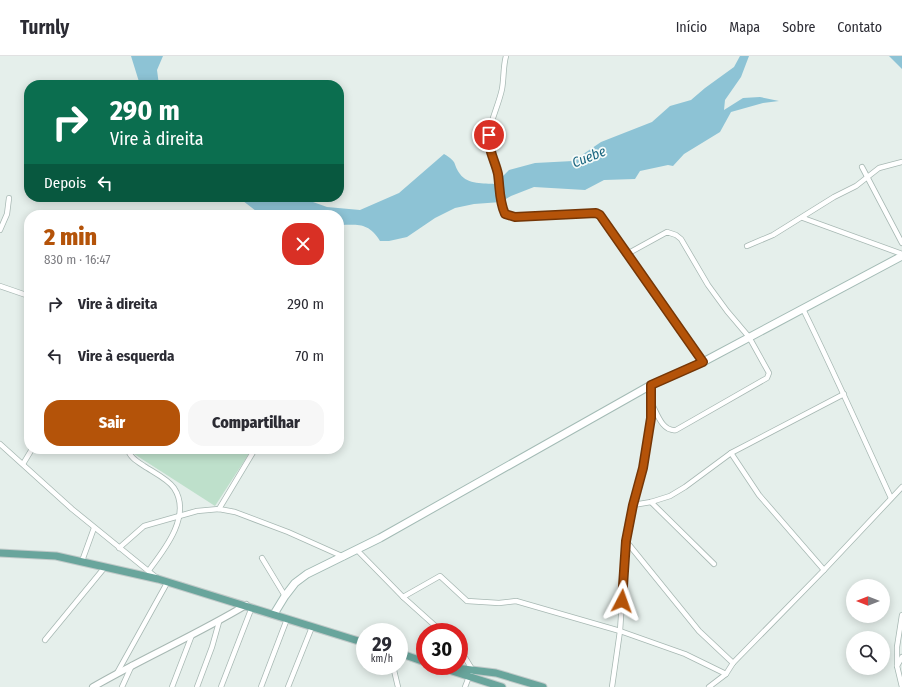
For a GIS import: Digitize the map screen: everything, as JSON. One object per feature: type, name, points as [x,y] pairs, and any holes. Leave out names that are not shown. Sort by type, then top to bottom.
[{"type":"main road","points":[[274,614],[295,583],[306,574],[357,550],[651,385],[703,362],[902,255]]},
{"type":"main road","points":[[0,553],[56,556],[158,579],[356,640]]},
{"type":"main road","points":[[468,669],[496,673],[543,687]]},
{"type":"main road","points":[[463,675],[502,687]]},
{"type":"street","points":[[506,56],[502,89],[489,135],[489,146],[498,172],[501,206],[505,214],[508,216],[596,213],[600,215],[703,362]]},
{"type":"street","points":[[747,246],[773,235],[803,218],[834,197],[856,186],[879,168],[902,162]]},
{"type":"street","points":[[862,167],[902,243]]},
{"type":"street","points":[[0,230],[6,214],[9,198]]},
{"type":"street","points":[[803,218],[902,255]]},
{"type":"street","points":[[627,254],[666,232],[676,235],[681,239],[713,292],[749,337],[769,373],[767,378],[676,430],[671,431],[664,426],[651,402]]},
{"type":"street","points":[[0,286],[24,294]]},
{"type":"street","points":[[803,309],[844,394],[891,498]]},
{"type":"street","points":[[612,687],[620,631],[626,541],[633,505],[646,454],[651,418],[651,385]]},
{"type":"street","points":[[633,505],[651,502],[670,496],[731,454],[844,394]]},
{"type":"street","points":[[0,444],[94,528],[149,570],[158,579]]},
{"type":"street","points":[[23,464],[29,454]]},
{"type":"street","points":[[130,454],[173,487],[180,501],[180,517],[160,555],[149,570]]},
{"type":"street","points":[[219,509],[252,454]]},
{"type":"street","points":[[731,454],[759,495],[824,570]]},
{"type":"street","points":[[709,687],[726,674],[733,663],[824,570],[891,498],[900,492],[902,487]]},
{"type":"street","points":[[651,502],[714,564]]},
{"type":"street","points":[[119,548],[144,526],[197,511],[219,509],[235,512],[288,532],[344,557]]},
{"type":"street","points":[[82,561],[94,528]]},
{"type":"street","points":[[626,541],[699,631],[733,663]]},
{"type":"street","points":[[357,550],[403,597],[432,623]]},
{"type":"street","points":[[262,558],[285,596]]},
{"type":"street","points":[[45,640],[105,567]]},
{"type":"street","points":[[403,597],[440,576],[467,601],[499,603],[516,601],[620,631],[685,654],[726,674]]},
{"type":"street","points":[[117,673],[167,583]]},
{"type":"street","points":[[93,687],[132,665],[249,606]]},
{"type":"street","points":[[221,687],[249,606]]},
{"type":"street","points":[[902,615],[896,646],[897,666],[902,687]]},
{"type":"street","points":[[261,687],[287,619]]},
{"type":"street","points":[[196,687],[212,647],[218,622]]},
{"type":"street","points":[[288,687],[312,627]]},
{"type":"street","points":[[172,687],[192,635]]},
{"type":"street","points":[[897,666],[902,657]]},
{"type":"street","points":[[465,687],[472,669],[468,663]]},
{"type":"street","points":[[122,687],[132,665]]},
{"type":"street","points":[[395,675],[398,687]]},
{"type":"green space","points":[[134,454],[249,454],[215,506]]},
{"type":"water","points":[[131,56],[163,56],[157,70],[158,80],[138,80]]},
{"type":"water","name":"Cuebe","points":[[740,56],[749,56],[741,77],[725,100],[724,110],[743,98],[760,97],[779,101],[763,103],[731,112],[720,132],[684,154],[673,166],[668,165],[640,171],[635,179],[604,180],[585,190],[534,187],[511,196],[501,202],[474,204],[455,208],[435,218],[407,237],[389,241],[380,241],[371,230],[362,226],[344,225],[344,210],[255,210],[244,202],[313,202],[327,207],[360,210],[399,193],[444,154],[454,161],[463,178],[476,183],[495,184],[509,170],[535,163],[573,161],[601,142],[652,122],[670,106],[691,100],[734,67]]},
{"type":"water","points":[[889,56],[902,56],[902,69]]},
{"type":"route","points":[[489,135],[488,142],[492,160],[498,172],[501,206],[505,214],[515,217],[596,213],[600,215],[703,362],[651,385],[651,418],[643,468],[633,505],[626,541],[622,601]]}]
